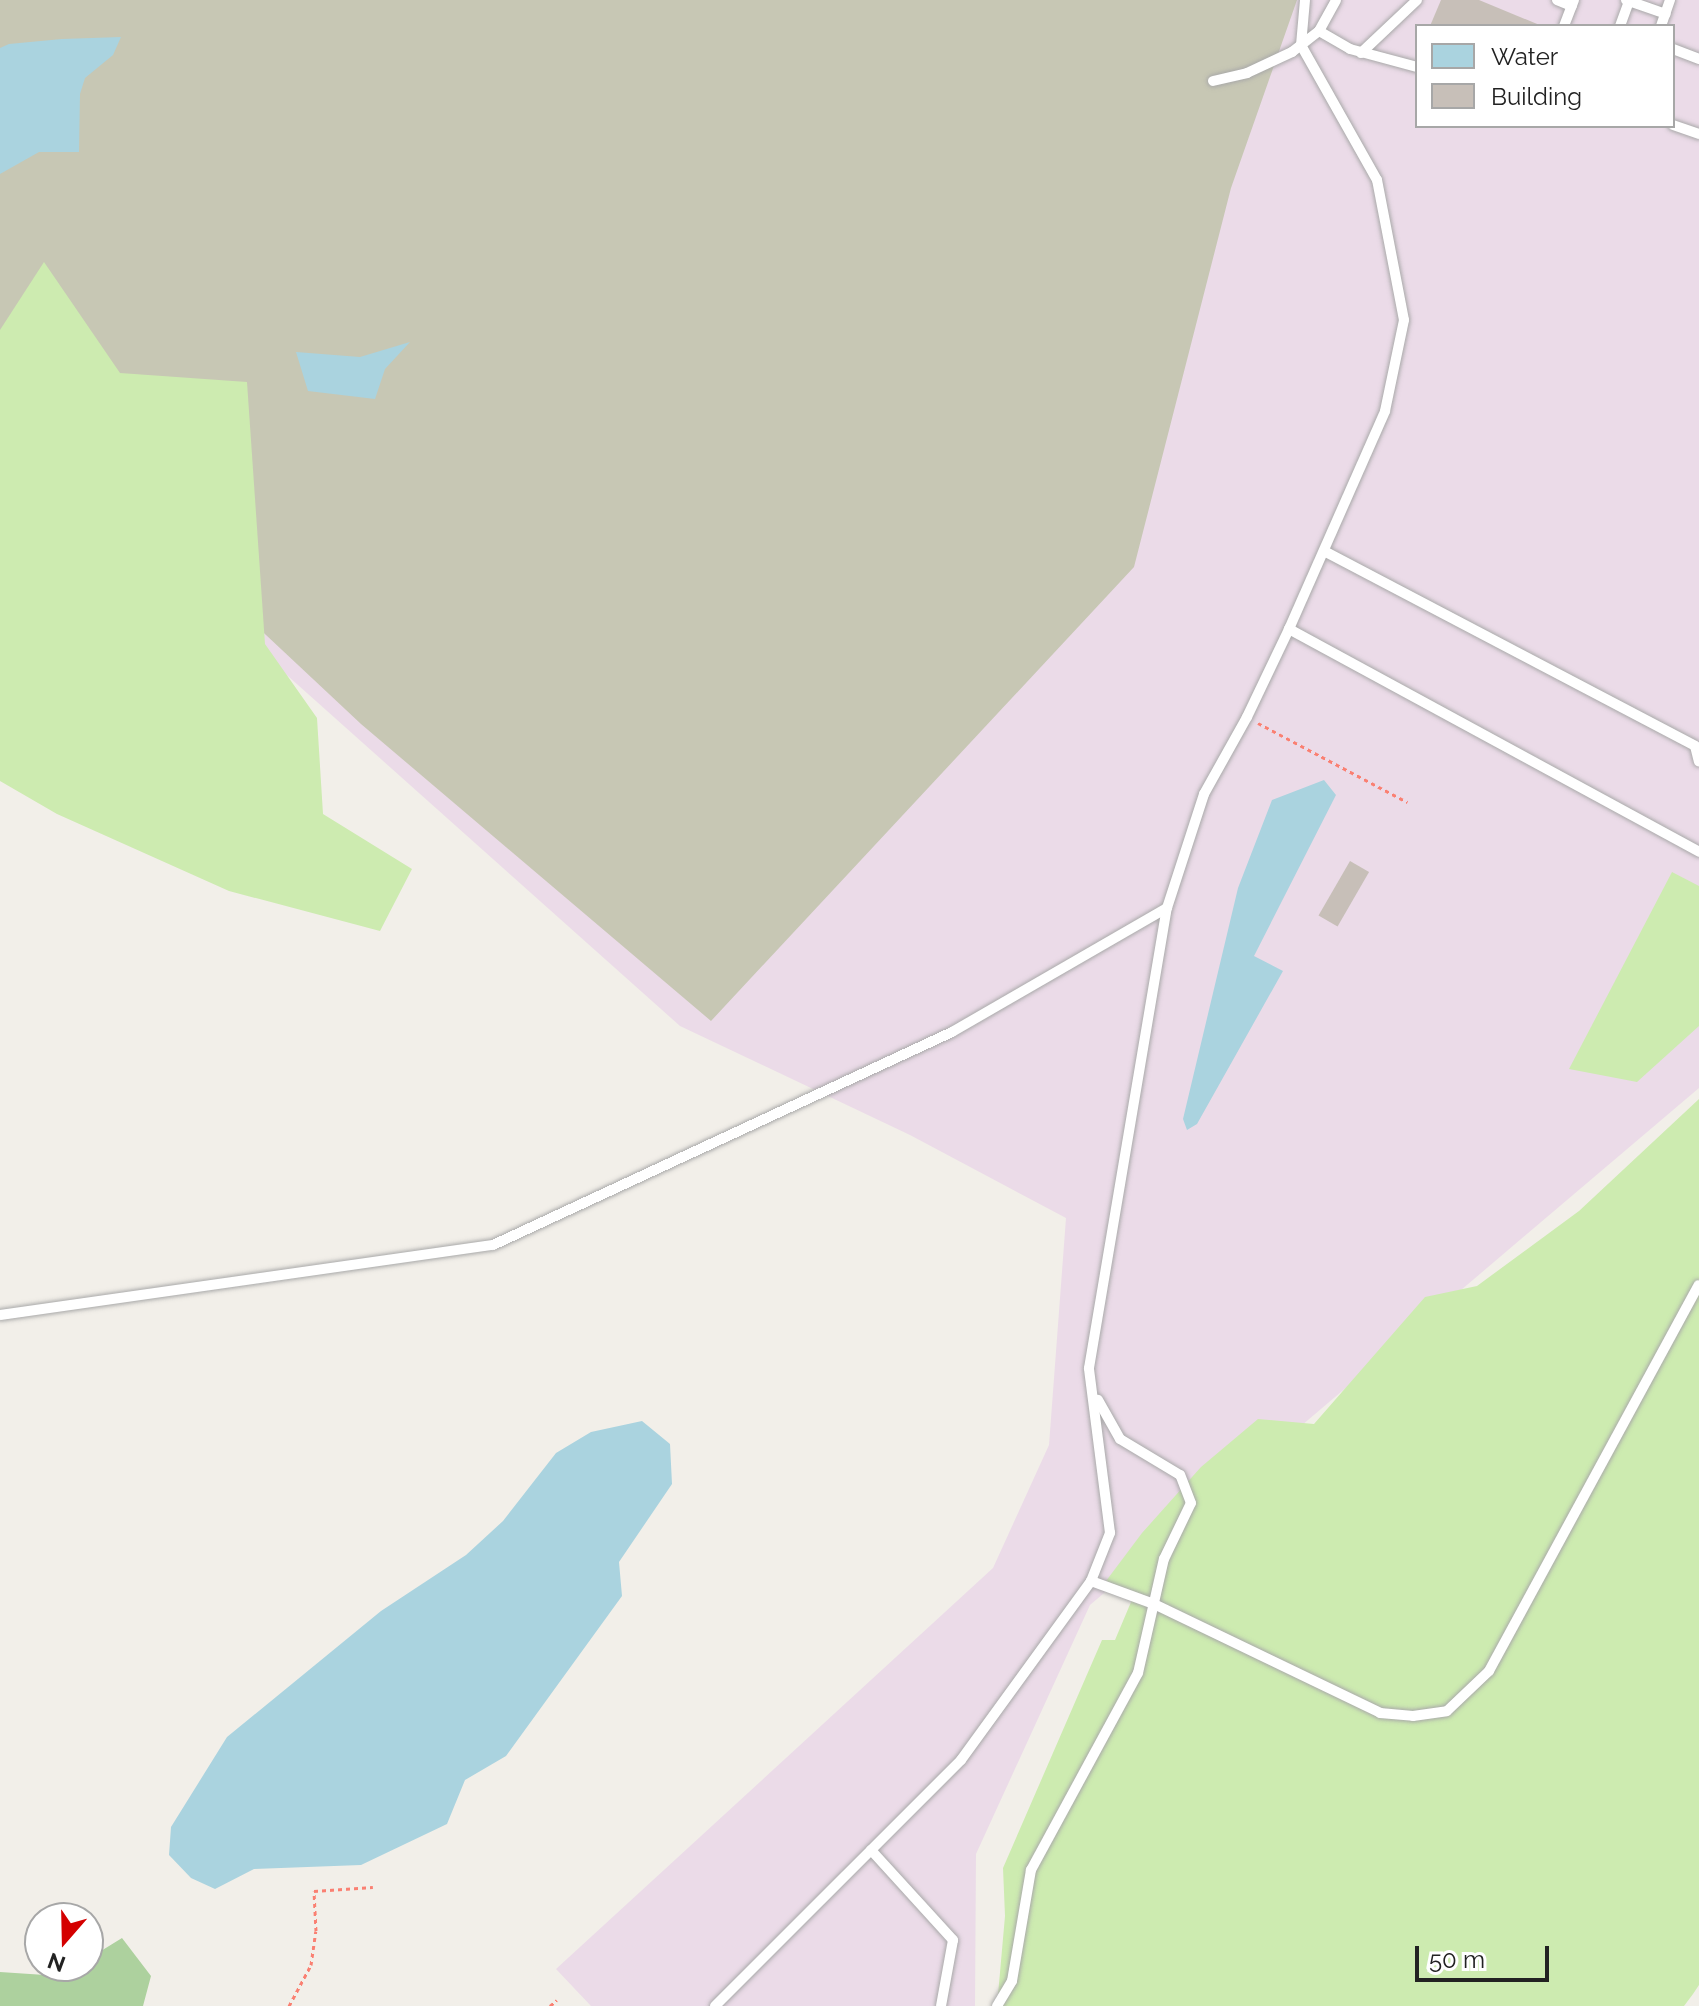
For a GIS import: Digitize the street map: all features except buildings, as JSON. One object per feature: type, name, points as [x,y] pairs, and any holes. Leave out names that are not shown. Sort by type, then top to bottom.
[{"type":"lane","points":[[715,2006],[961,1760],[1091,1581],[1110,1533],[1089,1368],[1167,908],[1204,794],[1247,717],[1289,629],[1385,411],[1404,320],[1377,180],[1301,45],[1305,0]]},
{"type":"lane","points":[[1213,81],[1263,66],[1301,45],[1319,31],[1336,0]]},
{"type":"lane","points":[[1361,53],[1417,0]]},
{"type":"lane","points":[[1557,0],[1573,3],[1565,24]]},
{"type":"lane","points":[[1662,24],[1670,0]]},
{"type":"lane","points":[[1621,24],[1627,1],[1666,14]]},
{"type":"lane","points":[[1319,31],[1361,53],[1415,66]]},
{"type":"lane","points":[[1675,50],[1699,59]]},
{"type":"lane","points":[[1675,126],[1699,134]]},
{"type":"lane","points":[[1324,551],[1695,746],[1699,762]]},
{"type":"lane","points":[[1289,629],[1699,852]]},
{"type":"lane","points":[[0,1315],[493,1245],[952,1032],[1167,908]]},
{"type":"lane","points":[[1091,1581],[1154,1604],[1380,1713],[1413,1716],[1447,1711],[1489,1671],[1699,1285]]},
{"type":"lane","points":[[997,2006],[1012,1981],[1031,1870],[1138,1673],[1164,1559],[1191,1503],[1180,1475],[1120,1439],[1100,1409],[1089,1368]]},
{"type":"lane","points":[[871,1850],[953,1940],[941,2006]]},
{"type":"path","points":[[1247,717],[1407,802]]},
{"type":"path","points":[[289,2006],[311,1965],[316,1931],[314,1891],[373,1887]]},
{"type":"path","points":[[550,2006],[557,2000]]},
{"type":"shaded area","points":[[0,0],[1699,0],[1699,1088],[1090,1605],[976,1854],[975,2006],[591,2006],[556,1969],[993,1568],[1049,1445],[1066,1218],[910,1135],[680,1026],[0,419]]},
{"type":"shaded area","points":[[0,0],[1297,0],[1231,188],[1134,567],[711,1021],[361,724],[0,386]]},
{"type":"green space","points":[[44,262],[120,373],[247,382],[265,644],[317,718],[323,814],[412,869],[380,931],[229,891],[57,814],[0,781],[0,330]]},
{"type":"green space","points":[[1672,872],[1699,886],[1699,1026],[1637,1082],[1569,1069]]},
{"type":"green space","points":[[1699,1099],[1699,1985],[1684,2006],[997,2006],[1005,1916],[1003,1868],[1102,1640],[1115,1640],[1134,1595],[1106,1581],[1142,1533],[1201,1467],[1258,1419],[1314,1424],[1425,1297],[1477,1286],[1579,1211]]},
{"type":"green space","points":[[122,1938],[151,1976],[143,2006],[0,2006],[0,1972],[24,1974],[24,1982],[104,1982],[104,1949]]},
{"type":"water","points":[[121,37],[113,55],[85,78],[80,94],[79,152],[39,152],[0,174],[0,48],[9,44],[62,39]]},
{"type":"water","points":[[410,342],[385,369],[375,399],[308,391],[296,352],[360,357]]},
{"type":"water","points":[[1324,780],[1336,795],[1254,956],[1283,971],[1197,1124],[1187,1130],[1183,1119],[1238,888],[1272,800]]},
{"type":"water","points":[[642,1421],[670,1444],[672,1484],[619,1562],[622,1596],[506,1756],[465,1780],[447,1824],[361,1865],[254,1869],[215,1889],[191,1878],[169,1855],[171,1827],[227,1737],[381,1611],[466,1555],[503,1521],[556,1453],[591,1432]]}]
